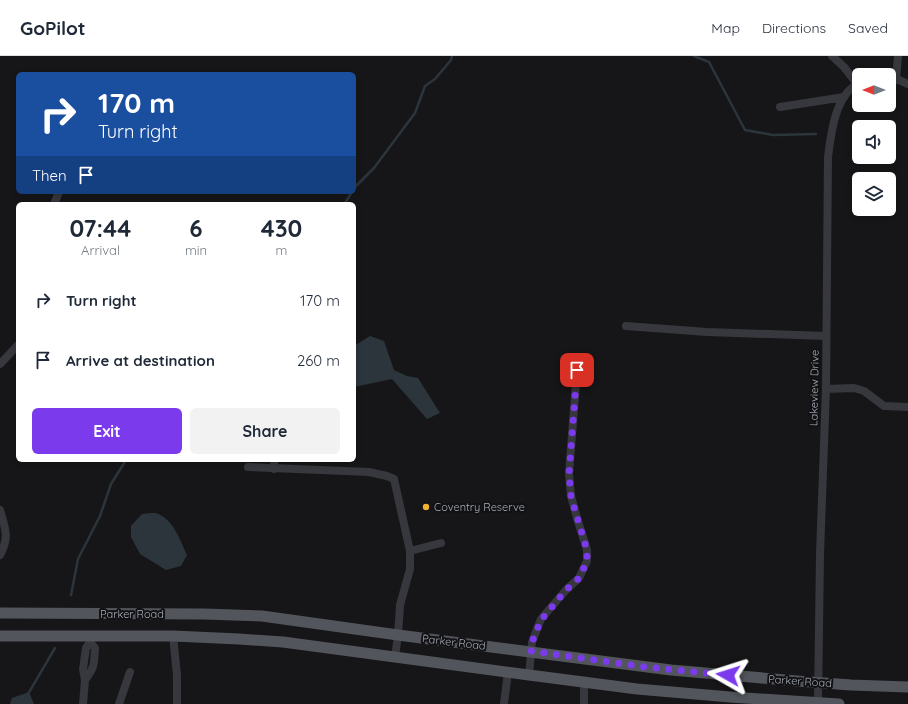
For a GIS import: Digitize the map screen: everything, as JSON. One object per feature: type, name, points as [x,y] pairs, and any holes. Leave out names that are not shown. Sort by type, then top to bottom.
[{"type":"main road","name":"Parker Road","points":[[0,613],[231,615],[269,617],[670,670],[819,683],[908,688]]},
{"type":"main road","name":"Parker Road","points":[[0,636],[90,639],[173,636],[283,642],[529,675],[745,701],[839,704]]},
{"type":"street","points":[[832,56],[852,76]]},
{"type":"street","points":[[895,68],[898,56]]},
{"type":"street","points":[[896,80],[908,84]]},
{"type":"street","name":"Lakeview Drive","points":[[818,703],[820,554],[826,389],[828,157],[832,129],[841,101],[852,88]]},
{"type":"street","points":[[780,107],[844,97]]},
{"type":"street","points":[[626,326],[708,332],[826,336]]},
{"type":"street","points":[[0,364],[16,346]]},
{"type":"street","points":[[529,675],[532,642],[541,620],[566,590],[579,578],[587,561],[587,550],[571,496],[569,474],[577,370]]},
{"type":"street","points":[[826,389],[854,388],[864,391],[884,406],[908,407]]},
{"type":"street","points":[[248,468],[274,464],[369,472],[394,479],[410,551],[410,569],[400,605],[395,657]]},
{"type":"street","points":[[0,510],[6,529],[6,540],[0,555]]},
{"type":"street","points":[[410,551],[441,543]]},
{"type":"street","points":[[173,636],[178,704]]},
{"type":"street","points":[[83,704],[85,680],[83,669],[86,648],[90,639]]},
{"type":"street","points":[[119,704],[130,672]]},
{"type":"street","points":[[504,704],[508,672]]},
{"type":"street","points":[[584,682],[584,704]]},
{"type":"shaded area","points":[[370,336],[384,341],[394,370],[407,376],[418,378],[440,413],[427,419],[392,379],[356,387],[356,345]]},
{"type":"shaded area","points":[[156,513],[165,518],[176,532],[187,555],[181,566],[166,570],[140,554],[131,537],[131,526],[142,514]]},
{"type":"shaded area","points":[[29,692],[34,704],[10,704],[12,698]]},
{"type":"waterway","points":[[356,186],[374,168],[415,113],[425,86],[435,79],[451,60],[452,56]]},
{"type":"waterway","points":[[694,56],[709,62],[745,130],[773,135],[816,134]]},
{"type":"waterway","points":[[346,202],[351,194]]},
{"type":"waterway","points":[[71,595],[78,559],[100,516],[111,484],[125,462]]},
{"type":"waterway","points":[[28,694],[55,648]]},
{"type":"place","name":"Coventry Reserve","points":[[426,507]]},
{"type":"route","points":[[577,370],[569,474],[571,496],[587,550],[587,561],[579,578],[566,590],[541,620],[532,642],[531,651],[670,670],[728,675]]}]
